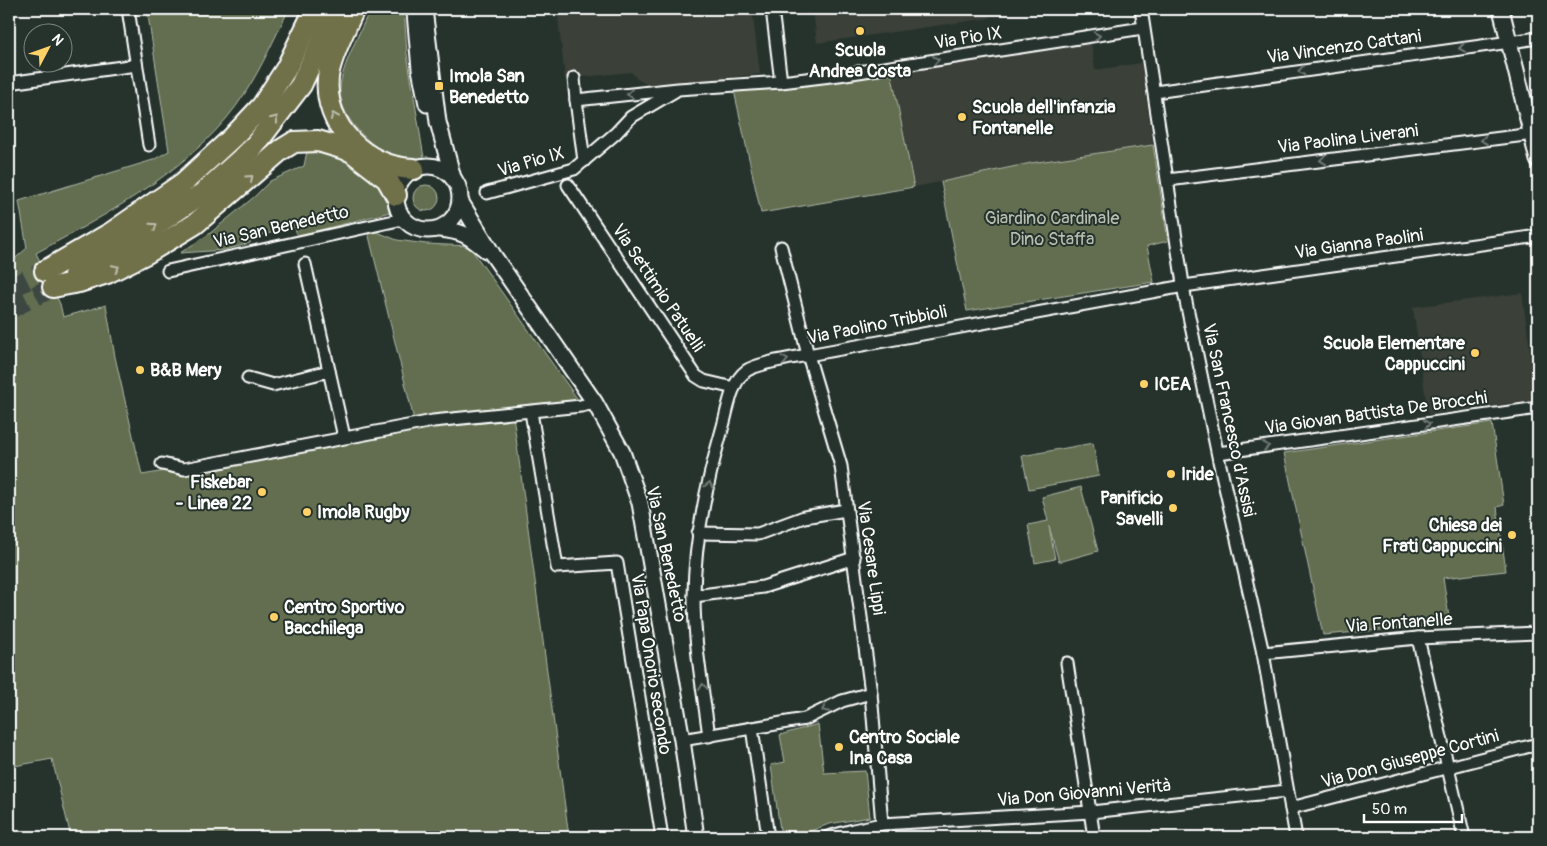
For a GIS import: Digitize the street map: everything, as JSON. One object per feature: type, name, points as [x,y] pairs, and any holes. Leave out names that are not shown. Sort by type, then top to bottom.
[{"type":"highway","points":[[300,36],[308,9]]},
{"type":"highway","points":[[49,279],[190,177],[233,137],[262,106],[286,69],[300,36],[315,9]]},
{"type":"highway","points":[[49,279],[129,243],[203,193],[252,149],[301,86],[336,9]]},
{"type":"highway","points":[[354,9],[328,74],[327,89],[331,110],[338,128],[350,141],[374,159],[392,167],[420,168]]},
{"type":"highway","points":[[49,279],[78,282],[107,273],[155,248],[195,224],[281,150],[294,142],[318,141],[351,151],[387,179],[396,195]]},
{"type":"street","points":[[128,9],[149,145]]},
{"type":"street","points":[[402,218],[396,203],[396,195],[402,180],[434,158],[435,149],[420,69],[415,9]]},
{"type":"street","name":"Via San Benedetto","points":[[424,9],[438,122],[460,201],[493,255],[595,403],[622,452],[640,503],[682,740],[696,837]]},
{"type":"street","points":[[772,9],[781,82]]},
{"type":"street","name":"Via San Francesco d'Assisi","points":[[1141,9],[1184,286],[1218,453],[1263,653],[1296,837]]},
{"type":"street","points":[[1501,9],[1538,160]]},
{"type":"street","name":"Via Pio IX","points":[[576,100],[678,89],[781,82],[1143,28]]},
{"type":"street","name":"Via Vincenzo Cattani","points":[[1154,92],[1538,38]]},
{"type":"street","points":[[9,83],[136,64]]},
{"type":"street","name":"Via Pio IX","points":[[574,78],[584,161]]},
{"type":"street","name":"Via Pio IX","points":[[487,193],[574,169],[616,134],[631,117],[678,89]]},
{"type":"street","name":"Via Paolina Liverani","points":[[1168,180],[1533,134]]},
{"type":"street","points":[[420,168],[437,167],[446,171],[453,178]]},
{"type":"street","name":"Via Settimio Patuelli","points":[[568,185],[696,376],[704,381],[734,388]]},
{"type":"street","points":[[439,229],[447,225],[454,218],[460,201]]},
{"type":"street","name":"Via San Benedetto","points":[[168,271],[402,218],[419,230],[456,230],[470,237],[493,255]]},
{"type":"street","name":"Via Gianna Paolini","points":[[1184,286],[1538,236]]},
{"type":"street","name":"Via Cesare Lippi","points":[[781,247],[808,355],[840,466],[871,693],[882,824]]},
{"type":"street","points":[[305,264],[344,437]]},
{"type":"street","name":"Via Paolino Tribbioli","points":[[709,736],[696,630],[694,596],[698,533],[720,435],[738,378],[746,370],[808,355],[1184,286]]},
{"type":"street","points":[[248,378],[273,385],[329,371]]},
{"type":"street","points":[[162,464],[184,468],[432,421],[531,412],[595,403]]},
{"type":"street","name":"Via Giovan Battista De Brocchi","points":[[1218,453],[1538,408]]},
{"type":"street","name":"Via Papa Onorio secondo","points":[[531,412],[557,567],[617,563],[662,837]]},
{"type":"street","points":[[698,533],[758,534],[804,517],[846,510]]},
{"type":"street","points":[[694,596],[763,587],[854,558]]},
{"type":"street","name":"Via Fontanelle","points":[[1263,653],[1418,638],[1538,632]]},
{"type":"street","points":[[1418,638],[1464,837]]},
{"type":"street","points":[[1067,663],[1094,837]]},
{"type":"street","points":[[682,740],[805,719],[842,701],[871,693]]},
{"type":"street","points":[[752,728],[768,837]]},
{"type":"street","name":"Via Don Giuseppe Cortini","points":[[1291,808],[1538,744]]},
{"type":"street","name":"Via Don Giovanni Verità","points":[[882,824],[1091,812],[1288,791]]},
{"type":"street","points":[[828,837],[882,824]]},
{"type":"shaded area","points":[[557,9],[752,9],[760,74],[650,86],[637,79],[631,72],[565,79]]},
{"type":"shaded area","name":"Scuola Andrea Costa","points":[[813,9],[989,9],[990,18],[817,43]]},
{"type":"shaded area","points":[[1091,42],[1095,70],[1141,63],[1153,145],[1031,163],[915,187],[891,71]]},
{"type":"shaded area","name":"Scuola Elementare Cappuccini","points":[[1522,293],[1537,400],[1428,414],[1413,307]]},
{"type":"green space","name":"Centro Sportivo Bacchilega","points":[[147,9],[289,9],[263,62],[245,93],[226,119],[203,143],[151,185],[93,222],[36,253],[60,304],[63,317],[106,305],[115,357],[142,475],[416,428],[367,228],[397,240],[426,244],[469,246],[581,404],[513,415],[569,837],[71,837],[52,759],[9,767],[9,264],[27,248],[19,201],[153,160],[169,151]]},
{"type":"green space","points":[[370,9],[404,9],[407,54],[424,158],[411,160],[398,158],[379,149],[350,120],[342,105],[340,97],[341,79],[352,48]]},
{"type":"green space","points":[[891,71],[914,187],[761,213],[733,86]]},
{"type":"green space","name":"Giardino Cardinale Dino Staffa","points":[[1153,145],[1168,241],[1147,246],[1154,282],[967,311],[941,182],[1031,163]]},
{"type":"green space","points":[[307,151],[336,154],[373,172],[391,203],[390,212],[297,236],[295,227],[250,238],[250,243],[225,250],[180,253],[209,234],[254,197],[270,181],[304,166]]},
{"type":"green space","points":[[426,185],[435,189],[439,198],[435,207],[426,211],[417,207],[413,198],[417,189]]},
{"type":"green space","points":[[1492,423],[1504,505],[1497,507],[1506,571],[1443,578],[1450,624],[1323,635],[1284,453]]},
{"type":"green space","points":[[1093,443],[1099,476],[1029,489],[1022,456]]},
{"type":"green space","points":[[1081,487],[1098,551],[1059,562],[1049,526],[1055,559],[1035,563],[1028,525],[1048,521],[1042,497]]},
{"type":"green space","points":[[818,724],[824,773],[865,771],[870,817],[829,824],[795,837],[781,837],[771,765],[785,762],[780,735]]},
{"type":"tunnel","points":[[9,289],[45,271]]},
{"type":"tunnel","points":[[9,309],[53,287]]},
{"type":"place","name":"Scuola Andrea Costa","points":[[860,31]]},
{"type":"place","name":"Imola San Benedetto","points":[[439,86]]},
{"type":"place","name":"Scuola dell'infanzia Fontanelle","points":[[962,117]]},
{"type":"place","name":"Scuola Elementare Cappuccini","points":[[1475,353]]},
{"type":"place","name":"B&B Mery","points":[[140,370]]},
{"type":"place","name":"ICEA","points":[[1144,384]]},
{"type":"place","name":"Iride","points":[[1171,474]]},
{"type":"place","name":"Fiskebar - Linea 22","points":[[262,492]]},
{"type":"place","name":"Panificio Savelli","points":[[1173,508]]},
{"type":"place","name":"Imola Rugby","points":[[307,512]]},
{"type":"place","name":"Chiesa dei Frati Cappuccini","points":[[1512,535]]},
{"type":"place","name":"Centro Sportivo Bacchilega","points":[[274,617]]},
{"type":"place","name":"Centro Sociale Ina Casa","points":[[839,747]]}]
